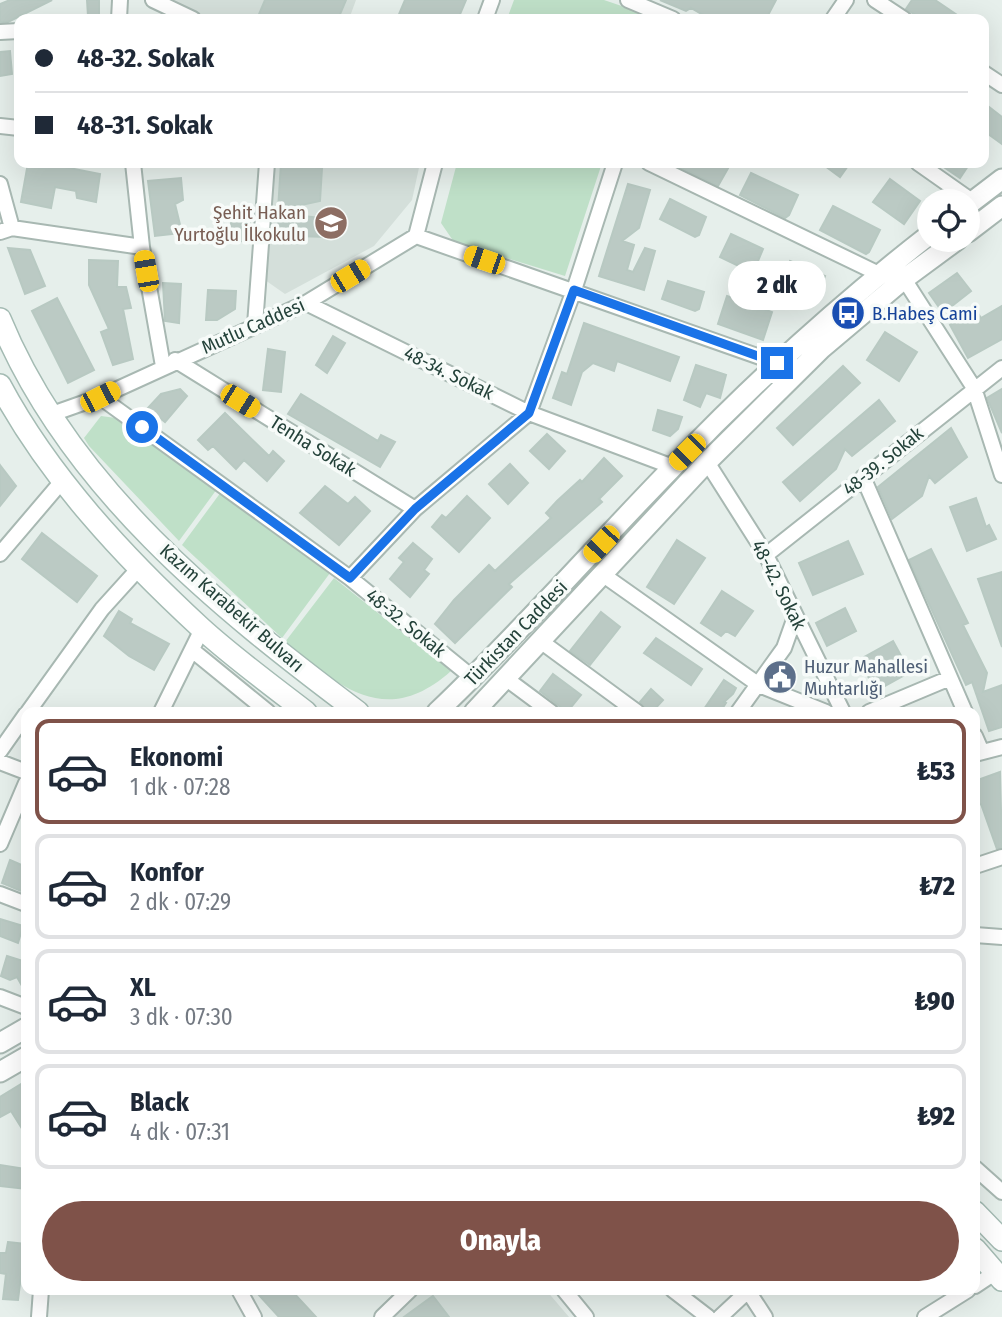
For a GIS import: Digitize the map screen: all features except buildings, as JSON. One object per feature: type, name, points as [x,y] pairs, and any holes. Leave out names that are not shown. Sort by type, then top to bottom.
[{"type":"main road","name":"Kazım Karabekir Bulvarı","points":[[0,319],[52,414],[86,464],[176,562],[267,642],[352,707]]},
{"type":"main road","name":"Kazım Karabekir Bulvarı","points":[[0,386],[63,480],[140,567],[202,629],[300,707]]},
{"type":"main road","points":[[980,1217],[1002,1240]]},
{"type":"main road","points":[[980,1255],[999,1276]]},
{"type":"street","points":[[153,0],[182,14]]},
{"type":"street","points":[[628,0],[657,14]]},
{"type":"street","points":[[875,0],[896,14]]},
{"type":"street","points":[[134,168],[142,247],[169,363]]},
{"type":"street","points":[[255,325],[267,168]]},
{"type":"street","points":[[434,168],[416,236],[777,363]]},
{"type":"street","points":[[350,578],[415,509],[529,413],[574,290],[613,168]]},
{"type":"street","points":[[659,168],[879,274]]},
{"type":"street","points":[[924,168],[952,189]]},
{"type":"street","points":[[980,196],[1002,179]]},
{"type":"street","points":[[0,184],[6,230],[142,247]]},
{"type":"street","points":[[980,223],[1002,206]]},
{"type":"street","name":"Mutlu Caddesi","points":[[52,414],[100,397],[169,363],[306,303],[416,236]]},
{"type":"street","name":"Türkistan Caddesi","points":[[441,707],[473,678],[673,467],[777,363],[917,244]]},
{"type":"street","name":"Türkistan Caddesi","points":[[478,707],[707,462],[821,349],[904,279],[941,252]]},
{"type":"street","points":[[904,279],[974,388],[1002,475]]},
{"type":"street","name":"48-34. Sokak","points":[[306,303],[529,413],[673,467]]},
{"type":"street","name":"Tenha Sokak","points":[[169,363],[415,509]]},
{"type":"street","name":"48-39. Sokak","points":[[766,555],[974,388],[1002,369]]},
{"type":"street","name":"48-32. Sokak","points":[[100,397],[350,578],[473,678]]},
{"type":"street","name":"48-42. Sokak","points":[[707,462],[766,555],[840,707]]},
{"type":"street","points":[[863,477],[963,707]]},
{"type":"street","points":[[0,554],[63,480]]},
{"type":"street","points":[[31,707],[102,609],[140,567]]},
{"type":"street","points":[[601,573],[759,685],[814,707]]},
{"type":"street","points":[[742,707],[784,648],[795,617]]},
{"type":"street","points":[[164,707],[202,629]]},
{"type":"street","points":[[539,640],[630,707]]},
{"type":"street","points":[[192,650],[262,707]]},
{"type":"street","points":[[504,677],[544,707]]},
{"type":"street","points":[[881,707],[950,678]]},
{"type":"street","points":[[0,751],[21,721]]},
{"type":"street","points":[[980,752],[1002,747]]},
{"type":"street","points":[[0,762],[21,770]]},
{"type":"street","points":[[0,844],[21,805]]},
{"type":"street","points":[[980,865],[1002,858]]},
{"type":"street","points":[[0,894],[21,902]]},
{"type":"street","points":[[980,935],[1002,937]]},
{"type":"street","points":[[0,997],[21,1005]]},
{"type":"street","points":[[0,1043],[21,1031]]},
{"type":"street","points":[[0,1072],[21,1060]]},
{"type":"street","points":[[980,1172],[1002,1192]]},
{"type":"street","points":[[980,1284],[999,1276]]},
{"type":"street","points":[[39,1317],[41,1295]]},
{"type":"street","points":[[241,1295],[249,1316]]},
{"type":"street","points":[[382,1317],[406,1295]]},
{"type":"street","points":[[568,1295],[586,1317]]},
{"type":"street","points":[[679,1295],[708,1317]]},
{"type":"street","points":[[720,1317],[743,1295]]},
{"type":"street","points":[[751,1295],[765,1317]]},
{"type":"street","points":[[925,1317],[960,1295]]},
{"type":"shaded area","points":[[170,0],[356,0],[351,14],[201,14]]},
{"type":"shaded area","name":"Şehit Hakan Yurtoğlu İlkokulu","points":[[271,168],[419,168],[412,200],[374,246],[285,294],[265,280]]},
{"type":"shaded area","points":[[410,1295],[550,1295],[569,1317],[387,1317]]},
{"type":"green space","points":[[514,0],[604,0],[645,14],[509,14]]},
{"type":"green space","points":[[456,168],[600,168],[565,276],[454,242],[441,223]]},
{"type":"green space","points":[[101,416],[116,418],[217,489],[179,541],[84,438]]},
{"type":"green space","points":[[221,492],[330,573],[282,638],[182,545]]},
{"type":"green space","points":[[334,578],[451,671],[427,688],[405,697],[384,699],[364,695],[345,686],[305,659],[285,642]]},
{"type":"place","name":"Şehit Hakan Yurtoğlu İlkokulu","points":[[331,223]]},
{"type":"place","name":"B.Habeş Cami","points":[[848,313]]},
{"type":"place","name":"Huzur Mahallesi Muhtarlığı","points":[[780,677]]},
{"type":"route","points":[[142,427],[350,578],[415,509],[529,413],[574,290],[777,363]]}]
